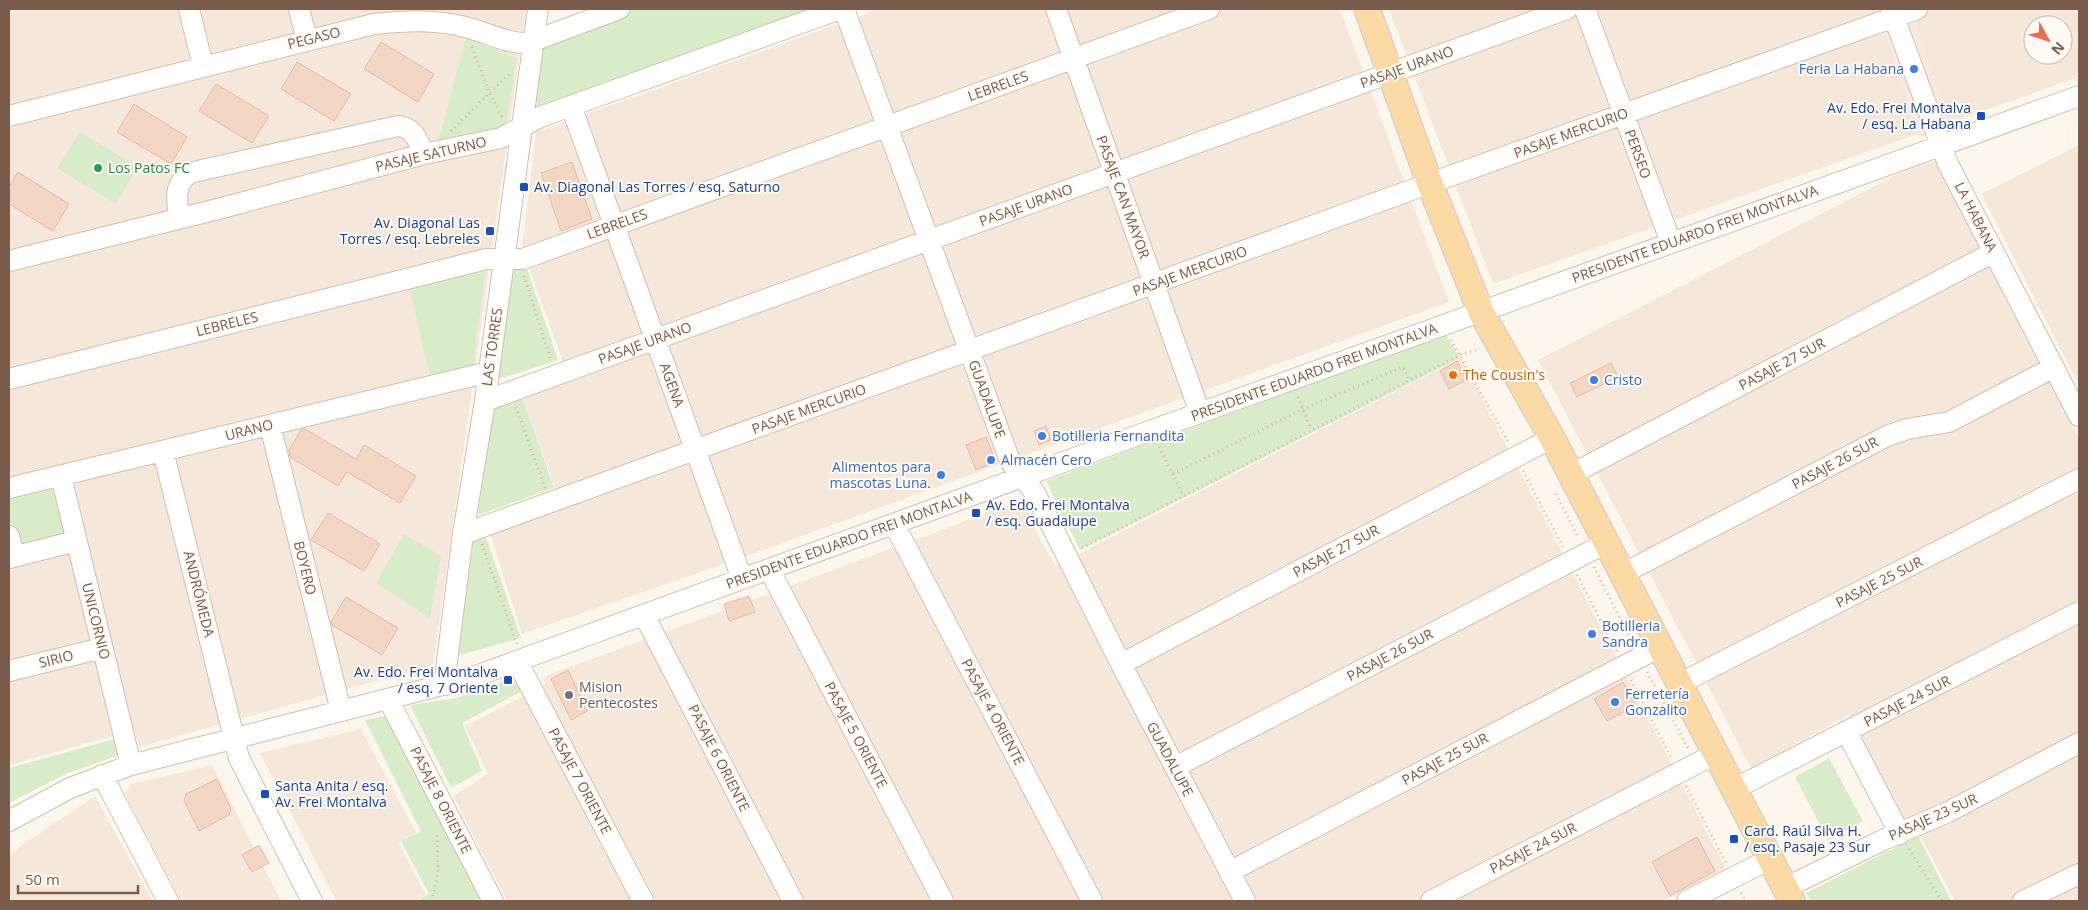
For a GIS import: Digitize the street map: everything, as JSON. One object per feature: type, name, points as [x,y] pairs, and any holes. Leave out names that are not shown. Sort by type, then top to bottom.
[{"type":"main road","points":[[1366,9],[1430,184],[1481,312],[1552,438],[1788,895]]},
{"type":"street","points":[[189,9],[203,66]]},
{"type":"street","points":[[300,9],[307,40]]},
{"type":"street","name":"LAS TORRES","points":[[444,685],[470,532],[489,372],[511,259],[517,130],[538,9]]},
{"type":"street","name":"PEGASO","points":[[9,116],[413,15],[464,26],[532,47],[551,33],[619,9]]},
{"type":"street","name":"PASAJE SATURNO","points":[[9,261],[427,153],[501,138],[540,117],[840,9]]},
{"type":"street","name":"GUADALUPE","points":[[844,9],[1010,462],[1035,493],[1244,901]]},
{"type":"street","name":"PASAJE CAN MAYOR","points":[[1056,9],[1200,413]]},
{"type":"street","name":"LEBRELES","points":[[9,379],[486,258],[511,259],[614,225],[1209,9]]},
{"type":"street","name":"PASAJE URANO","points":[[485,401],[1567,9]]},
{"type":"street","name":"PERSEO","points":[[1585,9],[1671,243]]},
{"type":"street","name":"PASAJE MERCURIO","points":[[470,532],[1624,114],[1893,13],[1917,9]]},
{"type":"street","name":"LA HABANA","points":[[1893,13],[1948,164],[2079,416]]},
{"type":"street","name":"PRESIDENTE EDUARDO FREI MONTALVA","points":[[9,821],[70,788],[131,765],[473,677],[1671,243],[2078,99]]},
{"type":"street","name":"AGENA","points":[[570,106],[742,579]]},
{"type":"street","points":[[179,218],[176,192],[180,181],[189,172],[398,126],[405,126],[414,131],[427,153]]},
{"type":"street","name":"PASAJE 27 SUR","points":[[1570,475],[1994,252]]},
{"type":"street","name":"PASAJE 26 SUR","points":[[1622,574],[1887,436],[1907,429],[1949,422],[2054,367]]},
{"type":"street","name":"URANO","points":[[9,488],[489,372]]},
{"type":"street","name":"BOYERO","points":[[270,425],[341,711]]},
{"type":"street","name":"PASAJE 27 SUR","points":[[1121,664],[1552,438]]},
{"type":"street","name":"ANDRÓMEDA","points":[[163,451],[230,715],[239,758],[312,901]]},
{"type":"street","name":"UNICORNIO","points":[[61,476],[131,765]]},
{"type":"street","name":"PASAJE 25 SUR","points":[[1680,684],[2079,479]]},
{"type":"street","name":"PASAJE 4 ORIENTE","points":[[894,524],[1092,901]]},
{"type":"street","points":[[9,536],[11,557],[76,541]]},
{"type":"street","name":"PASAJE 26 SUR","points":[[1175,768],[1606,543]]},
{"type":"street","name":"PASAJE 5 ORIENTE","points":[[769,569],[943,901]]},
{"type":"street","name":"PASAJE 24 SUR","points":[[1734,789],[2079,612]]},
{"type":"street","name":"PASAJE 6 ORIENTE","points":[[644,615],[793,901]]},
{"type":"street","name":"PASAJE 25 SUR","points":[[1229,872],[1660,647]]},
{"type":"street","name":"SIRIO","points":[[9,671],[102,648]]},
{"type":"street","name":"PASAJE 7 ORIENTE","points":[[519,660],[643,901]]},
{"type":"street","name":"PASAJE 8 ORIENTE","points":[[388,699],[493,901]]},
{"type":"street","points":[[1846,732],[1900,834]]},
{"type":"street","name":"PASAJE 23 SUR","points":[[1788,895],[1883,840],[1948,812],[2079,743]]},
{"type":"street","name":"PASAJE 24 SUR","points":[[1431,901],[1715,754]]},
{"type":"street","points":[[102,775],[168,901]]},
{"type":"street","points":[[1687,901],[1770,859]]},
{"type":"street","points":[[2023,901],[2079,874]]},
{"type":"path","points":[[464,26],[489,92],[517,130]]},
{"type":"path","points":[[427,153],[532,47]]},
{"type":"path","points":[[511,259],[556,375]]},
{"type":"path","points":[[1443,343],[1451,340],[1516,457],[1746,901]]},
{"type":"path","points":[[1067,557],[1311,429],[1460,355],[1481,349]]},
{"type":"path","points":[[1400,360],[1410,380]]},
{"type":"path","points":[[1173,474],[1303,409],[1403,367]]},
{"type":"path","points":[[511,392],[550,502]]},
{"type":"path","points":[[1289,400],[1307,393]]},
{"type":"path","points":[[1298,397],[1311,429]]},
{"type":"path","points":[[1150,450],[1168,443]]},
{"type":"path","points":[[1159,447],[1183,495]]},
{"type":"path","points":[[470,532],[519,660]]},
{"type":"path","points":[[430,901],[438,872],[437,832]]},
{"type":"path","points":[[1900,834],[1942,901]]},
{"type":"shaded area","points":[[9,9],[526,9],[433,665],[139,747],[134,730],[9,765]]},
{"type":"shaded area","points":[[880,9],[1340,9],[1449,302],[727,563],[522,634],[490,533],[562,508],[522,395],[568,376],[522,248],[536,132]]},
{"type":"shaded area","points":[[1389,9],[2079,9],[2079,77],[1493,284]]},
{"type":"shaded area","name":"Feria La Habana","points":[[1877,9],[1910,9],[1952,130],[1919,137]]},
{"type":"shaded area","points":[[2079,145],[2079,385],[1981,194]]},
{"type":"shaded area","points":[[1936,161],[2079,438],[2079,901],[1955,901],[1912,820],[1904,819],[1849,715],[1751,768],[1538,360],[1906,170]]},
{"type":"shaded area","points":[[1461,358],[1726,869],[1663,901],[507,901],[453,796],[488,774],[465,726],[545,685],[543,677],[1020,501],[1055,566]]},
{"type":"shaded area","points":[[361,729],[417,834],[399,844],[426,895],[415,901],[336,901],[260,753]]},
{"type":"shaded area","points":[[212,765],[281,901],[181,901],[125,794],[131,784]]},
{"type":"shaded area","points":[[95,796],[153,901],[9,901],[9,854]]},
{"type":"green space","points":[[635,9],[810,9],[536,107],[543,43]]},
{"type":"green space","points":[[466,38],[517,58],[506,125],[437,146]]},
{"type":"green space","name":"Los Patos FC","points":[[80,132],[138,167],[116,204],[57,168]]},
{"type":"green space","points":[[525,263],[558,360],[496,380],[510,267]]},
{"type":"green space","points":[[486,268],[473,367],[430,377],[409,285]]},
{"type":"green space","points":[[1446,335],[1460,358],[1080,550],[1046,481]]},
{"type":"green space","points":[[521,393],[554,488],[478,515],[493,402]]},
{"type":"green space","points":[[43,485],[58,494],[68,536],[18,549],[9,514],[9,495]]},
{"type":"green space","points":[[484,532],[521,638],[457,656],[474,534]]},
{"type":"green space","points":[[404,534],[441,556],[430,618],[376,583]]},
{"type":"green space","points":[[515,677],[522,691],[462,723],[482,771],[451,788],[410,705],[457,698]]},
{"type":"green space","points":[[389,715],[484,901],[416,901],[429,894],[401,841],[421,832],[365,720]]},
{"type":"green space","points":[[115,739],[119,755],[68,773],[9,803],[9,768]]},
{"type":"green space","points":[[1829,758],[1863,821],[1828,840],[1795,777]]},
{"type":"green space","points":[[1918,836],[1951,901],[1810,901],[1806,893]]},
{"type":"building","points":[[381,42],[434,74],[418,102],[364,69]]},
{"type":"building","points":[[297,62],[351,94],[334,121],[281,89]]},
{"type":"building","points":[[216,84],[269,116],[252,143],[199,111]]},
{"type":"building","points":[[134,104],[187,137],[171,164],[117,132]]},
{"type":"building","points":[[572,162],[592,219],[561,231],[541,173]]},
{"type":"building","points":[[18,172],[69,204],[53,231],[9,204],[9,187]]},
{"type":"building","name":"The Cousin's","points":[[1457,361],[1467,380],[1449,389],[1440,371]]},
{"type":"building","name":"Cristo","points":[[1611,363],[1618,377],[1577,397],[1570,383]]},
{"type":"building","name":"Botilleria Fernandita","points":[[1046,426],[1051,440],[1039,445],[1034,431]]},
{"type":"building","points":[[305,429],[356,459],[364,445],[416,476],[400,503],[347,472],[338,486],[290,457],[289,450],[301,430]]},
{"type":"building","points":[[986,437],[996,462],[976,470],[966,445]]},
{"type":"building","points":[[328,513],[380,544],[364,571],[311,540]]},
{"type":"building","points":[[749,596],[755,612],[729,621],[724,604]]},
{"type":"building","points":[[346,597],[398,628],[382,655],[332,625],[331,622]]},
{"type":"building","name":"Mision Pentecostes","points":[[568,670],[587,711],[571,720],[551,679]]},
{"type":"building","name":"Ferretería Gonzalito","points":[[1623,682],[1636,705],[1607,721],[1594,699]]},
{"type":"building","points":[[217,779],[231,809],[229,815],[199,831],[184,801],[186,794]]},
{"type":"building","points":[[1697,837],[1715,871],[1670,896],[1652,862]]},
{"type":"building","points":[[259,845],[269,863],[252,872],[242,855]]},
{"type":"place","name":"Feria La Habana","points":[[1914,69]]},
{"type":"place","name":"Av. Edo. Frei Montalva / esq. La Habana","points":[[1981,116]]},
{"type":"place","name":"Los Patos FC","points":[[98,168]]},
{"type":"place","name":"Av. Diagonal Las Torres / esq. Saturno","points":[[524,187]]},
{"type":"place","name":"Av. Diagonal Las Torres / esq. Lebreles","points":[[490,231]]},
{"type":"place","name":"The Cousin's","points":[[1453,375]]},
{"type":"place","name":"Cristo","points":[[1594,380]]},
{"type":"place","name":"Botilleria Fernandita","points":[[1042,436]]},
{"type":"place","name":"Almacén Cero","points":[[991,460]]},
{"type":"place","name":"Alimentos para mascotas Luna.","points":[[941,475]]},
{"type":"place","name":"Av. Edo. Frei Montalva / esq. Guadalupe","points":[[976,513]]},
{"type":"place","name":"Botilleria Sandra","points":[[1592,634]]},
{"type":"place","name":"Av. Edo. Frei Montalva / esq. 7 Oriente","points":[[508,680]]},
{"type":"place","name":"Mision Pentecostes","points":[[569,695]]},
{"type":"place","name":"Ferretería Gonzalito","points":[[1615,702]]},
{"type":"place","name":"Santa Anita / esq. Av. Frei Montalva","points":[[265,794]]},
{"type":"place","name":"Card. Raúl Silva H. / esq. Pasaje 23 Sur","points":[[1734,839]]}]
